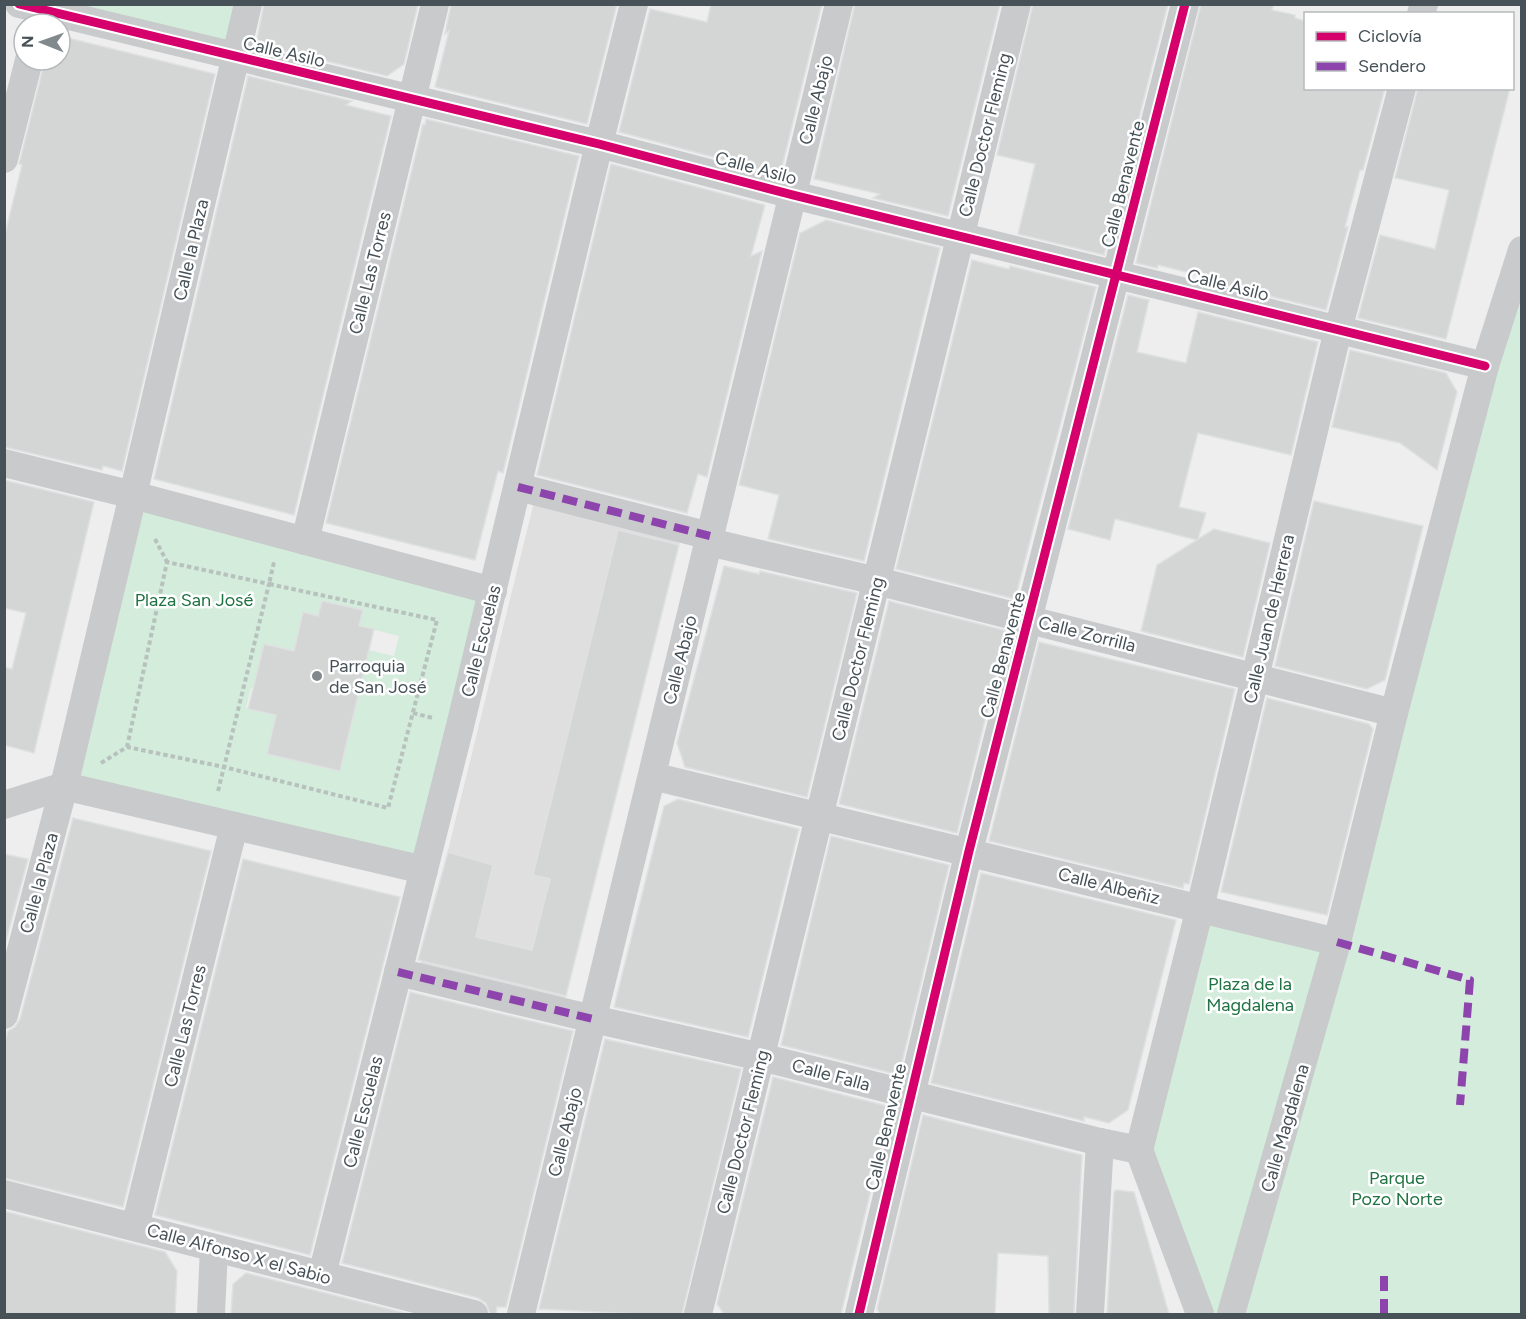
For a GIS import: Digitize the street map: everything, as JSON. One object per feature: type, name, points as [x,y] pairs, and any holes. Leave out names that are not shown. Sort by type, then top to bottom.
[{"type":"street","name":"Calle la Plaza","points":[[133,495],[248,4]]},
{"type":"street","name":"Calle Las Torres","points":[[305,541],[435,4]]},
{"type":"street","name":"Calle Escuelas","points":[[322,1275],[493,591],[634,4]]},
{"type":"street","name":"Calle Abajo","points":[[521,1314],[839,4]]},
{"type":"street","name":"Calle Doctor Fleming","points":[[698,1314],[1017,4]]},
{"type":"street","name":"Calle Benavente","points":[[859,1314],[969,851],[1030,620],[1185,4]]},
{"type":"street","name":"Calle Asilo","points":[[36,11],[599,144],[793,195],[1485,366]]},
{"type":"street","points":[[4,159],[26,72]]},
{"type":"street","name":"Calle Juan de Herrera","points":[[1139,1150],[1200,908],[1338,330],[1401,90]]},
{"type":"street","points":[[1337,942],[1394,712],[1485,366],[1521,249]]},
{"type":"street","points":[[4,463],[493,591]]},
{"type":"street","name":"Calle Zorrilla","points":[[518,487],[709,539],[1394,712]]},
{"type":"street","points":[[64,786],[133,495]]},
{"type":"street","name":"Calle Albeñiz","points":[[652,776],[1337,942]]},
{"type":"street","name":"Calle la Plaza","points":[[4,1015],[64,786]]},
{"type":"street","points":[[4,805],[64,786],[424,870]]},
{"type":"street","name":"Calle Las Torres","points":[[135,1227],[234,826]]},
{"type":"street","name":"Calle Magdalena","points":[[1231,1314],[1337,942]]},
{"type":"street","name":"Calle Falla","points":[[398,972],[761,1057],[1139,1150]]},
{"type":"street","points":[[1090,1314],[1100,1142]]},
{"type":"street","points":[[1139,1150],[1200,1314]]},
{"type":"street","name":"Calle Alfonso X el Sabio","points":[[4,1194],[474,1314]]},
{"type":"street","points":[[211,1314],[214,1248]]},
{"type":"path","points":[[167,562],[437,620],[388,807],[224,767],[127,747],[167,562]]},
{"type":"path","points":[[224,767],[268,584]]},
{"type":"shaded area","points":[[534,502],[681,537],[563,1007],[418,972]]},
{"type":"green space","points":[[44,4],[248,5],[237,57]]},
{"type":"green space","name":"Parque Pozo Norte","points":[[1521,274],[1521,1314],[1200,1314],[1139,1150],[1200,908],[1334,941]]},
{"type":"green space","name":"Plaza San José","points":[[133,495],[493,591],[424,870],[64,786]],"holes":[[[322,601],[362,610],[359,626],[399,636],[394,656],[369,650],[340,771],[267,754],[277,707],[268,713],[246,708],[251,688],[267,692],[292,659],[304,612],[318,616]]]},
{"type":"building","points":[[264,4],[418,4],[404,64],[387,76],[256,44]]},
{"type":"building","points":[[451,4],[617,4],[587,124],[435,87],[449,31],[445,34]]},
{"type":"building","points":[[711,4],[822,4],[781,171],[774,169],[773,173],[619,132],[650,9],[707,22]]},
{"type":"building","points":[[855,4],[1000,4],[948,216],[873,198],[880,194],[814,179]]},
{"type":"building","points":[[1033,4],[1168,4],[1104,255],[1018,234],[1035,164],[997,155]]},
{"type":"building","points":[[1201,4],[1274,4],[1272,10],[1295,15],[1295,18],[1304,21],[1304,90],[1384,90],[1363,170],[1360,170],[1326,310],[1205,280],[1206,277],[1158,265],[1157,268],[1136,263]]},
{"type":"building","points":[[72,39],[215,74],[122,471],[103,466],[102,470],[4,447],[4,238],[22,165],[19,164],[42,72],[72,72]]},
{"type":"building","points":[[248,76],[352,101],[346,105],[391,116],[294,515],[154,479]]},
{"type":"building","points":[[1417,90],[1509,90],[1446,339],[1358,318],[1380,235],[1435,249],[1449,190],[1395,178]]},
{"type":"building","points":[[426,119],[579,156],[503,473],[498,471],[475,560],[326,523]]},
{"type":"building","points":[[611,164],[765,205],[751,256],[762,251],[707,477],[698,474],[687,513],[537,475]]},
{"type":"building","points":[[826,220],[940,248],[864,561],[768,539],[779,495],[739,485],[800,233]]},
{"type":"building","points":[[972,260],[1009,269],[1010,266],[1096,287],[1015,599],[896,569]]},
{"type":"building","points":[[1128,295],[1149,300],[1137,352],[1186,363],[1198,312],[1318,342],[1291,455],[1198,433],[1179,507],[1206,513],[1198,539],[1214,529],[1270,543],[1243,657],[1141,631],[1157,565],[1197,540],[1115,519],[1110,540],[1068,529]]},
{"type":"building","points":[[1350,350],[1446,373],[1457,392],[1437,470],[1400,443],[1332,427]]},
{"type":"building","points":[[4,480],[94,502],[34,753],[4,745],[4,667],[12,669],[26,613],[4,608]]},
{"type":"building","points":[[1314,501],[1423,526],[1385,680],[1367,689],[1275,666]]},
{"type":"building","points":[[618,530],[679,545],[566,996],[418,960],[448,852],[493,865],[476,937],[532,950],[550,879],[533,875]]},
{"type":"building","points":[[724,566],[759,574],[760,571],[857,593],[807,797],[685,767],[677,743]]},
{"type":"building","name":"Parroquia de San José","points":[[322,601],[363,610],[359,626],[374,629],[340,771],[267,754],[276,715],[248,709],[264,644],[294,651],[303,612],[318,616]]},
{"type":"building","points":[[889,601],[1007,631],[957,833],[839,804]]},
{"type":"building","points":[[1039,642],[1235,689],[1189,884],[1184,883],[1183,888],[989,841]]},
{"type":"building","points":[[1267,698],[1369,724],[1373,729],[1327,915],[1221,892]]},
{"type":"building","points":[[678,799],[799,829],[748,1037],[614,1007],[664,806]]},
{"type":"building","points":[[73,818],[211,851],[123,1207],[4,1178],[4,1044],[8,1031],[15,1027],[20,1019]]},
{"type":"building","points":[[831,836],[949,865],[899,1075],[781,1045]]},
{"type":"building","points":[[4,854],[28,859],[4,948]]},
{"type":"building","points":[[243,859],[400,897],[310,1255],[155,1215]]},
{"type":"building","points":[[981,873],[1176,920],[1128,1110],[1109,1123],[1084,1117],[1084,1121],[931,1083]]},
{"type":"building","points":[[410,992],[573,1031],[506,1307],[497,1307],[496,1314],[490,1314],[486,1303],[478,1298],[342,1263]]},
{"type":"building","points":[[605,1039],[741,1069],[682,1314],[539,1309]]},
{"type":"building","points":[[773,1077],[891,1107],[841,1314],[724,1314],[717,1304]]},
{"type":"building","points":[[923,1115],[1082,1155],[1074,1314],[1049,1314],[1048,1256],[998,1253],[995,1314],[880,1314],[877,1309]]},
{"type":"building","points":[[1116,1190],[1134,1192],[1169,1314],[1107,1314],[1114,1192]]},
{"type":"building","points":[[4,1211],[165,1252],[177,1271],[175,1314],[4,1314]]},
{"type":"building","points":[[246,1273],[409,1314],[231,1314],[233,1284]]},
{"type":"marked path","points":[[518,487],[710,536]]},
{"type":"marked path","points":[[1337,942],[1470,980],[1460,1105]]},
{"type":"marked path","points":[[398,972],[593,1019]]},
{"type":"marked path","points":[[1384,1268],[1384,1314]]},
{"type":"cycle path","points":[[19,4],[599,144],[793,195],[1485,366]]},
{"type":"cycle path","points":[[859,1314],[969,851],[1185,4]]},
{"type":"place","name":"Parroquia de San José","points":[[317,676]]},
{"type":"park label","name":"Plaza de la Magdalena","points":[[1250,994]]}]
